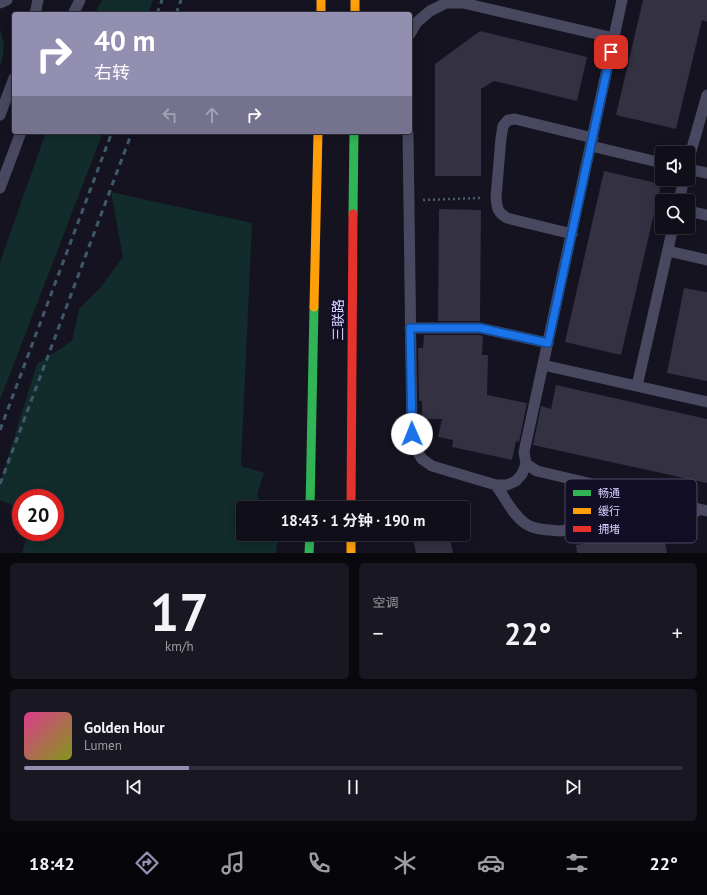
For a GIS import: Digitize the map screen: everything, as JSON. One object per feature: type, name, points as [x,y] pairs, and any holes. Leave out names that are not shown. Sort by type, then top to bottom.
[{"type":"street","points":[[320,12],[321,0]]},
{"type":"street","points":[[355,0],[355,12]]},
{"type":"street","points":[[310,501],[318,134]]},
{"type":"street","name":"三联路","points":[[351,501],[354,134]]},
{"type":"street","points":[[309,553],[310,541]]},
{"type":"street","points":[[351,541],[351,553]]},
{"type":"lane","points":[[0,3],[7,0]]},
{"type":"lane","points":[[35,12],[38,0]]},
{"type":"lane","points":[[74,12],[80,0]]},
{"type":"lane","points":[[408,134],[412,434],[415,448],[422,459],[432,466],[496,485],[508,485],[516,481],[522,474],[526,464],[524,452],[622,0]]},
{"type":"lane","points":[[412,31],[417,22],[430,11],[446,3],[463,3],[614,38]]},
{"type":"lane","points":[[0,115],[12,83]]},
{"type":"lane","points":[[693,146],[707,95]]},
{"type":"lane","points":[[572,234],[507,218],[500,214],[496,205],[496,197],[501,138],[503,126],[508,120],[515,119],[655,161]]},
{"type":"lane","points":[[0,188],[20,134]]},
{"type":"lane","points":[[695,170],[707,173]]},
{"type":"lane","points":[[695,212],[707,215]]},
{"type":"lane","points":[[637,386],[672,234]]},
{"type":"lane","points":[[668,251],[707,260]]},
{"type":"lane","points":[[410,328],[480,328],[548,343]]},
{"type":"lane","points":[[543,365],[707,402]]},
{"type":"lane","points":[[526,464],[537,471],[571,479]]},
{"type":"lane","points":[[496,485],[516,514],[527,525],[542,530],[565,530]]},
{"type":"path","points":[[409,200],[496,197]]},
{"type":"green space","points":[[102,0],[153,0],[149,12],[95,12]]},
{"type":"green space","points":[[0,30],[4,48],[0,65]]},
{"type":"green space","points":[[45,134],[102,134],[0,400],[0,262]]},
{"type":"green space","points":[[111,192],[252,223],[241,466],[264,473],[257,495],[260,501],[236,501],[236,541],[278,541],[276,553],[22,553],[25,541],[64,541],[64,489],[12,489],[12,505],[0,500],[0,483],[37,364],[72,341],[79,309],[100,288],[123,257]]},
{"type":"building","points":[[643,0],[707,0],[707,22],[702,20],[676,129],[616,115]]},
{"type":"building","points":[[480,31],[587,57],[577,101],[494,81],[481,89],[481,176],[435,176],[435,64]]},
{"type":"building","points":[[604,171],[655,183],[655,186],[661,186],[659,194],[655,194],[655,210],[621,355],[565,342]]},
{"type":"building","points":[[439,209],[481,210],[480,321],[438,321]]},
{"type":"building","points":[[684,288],[707,292],[707,381],[667,373]]},
{"type":"building","points":[[424,335],[483,336],[482,355],[488,355],[487,395],[527,403],[519,442],[516,441],[512,460],[452,447],[453,440],[438,437],[442,419],[422,419],[422,401],[419,401],[418,348],[423,348]]},
{"type":"building","points":[[556,385],[707,419],[707,483],[697,481],[697,479],[689,479],[533,445],[541,406],[551,409]]},
{"type":"building","points":[[413,541],[450,541],[453,553],[416,553]]},
{"type":"building","points":[[587,543],[665,543],[667,553],[577,553],[576,545]]},
{"type":"railway","points":[[158,12],[162,0]]},
{"type":"railway","points":[[177,12],[181,0]]},
{"type":"railway","points":[[0,430],[111,134]]},
{"type":"railway","points":[[0,484],[131,134]]},
{"type":"traffic: fast","points":[[353,214],[354,134]]},
{"type":"traffic: fast","points":[[310,501],[314,307]]},
{"type":"traffic: fast","points":[[309,553],[310,541]]},
{"type":"traffic: slow","points":[[321,0],[321,12]]},
{"type":"traffic: slow","points":[[355,0],[355,12]]},
{"type":"traffic: slow","points":[[314,307],[318,134]]},
{"type":"traffic: slow","points":[[351,541],[351,553]]},
{"type":"traffic: jam","points":[[351,501],[353,214]]},
{"type":"route","points":[[412,434],[410,328],[480,328],[548,343],[611,52]]}]
